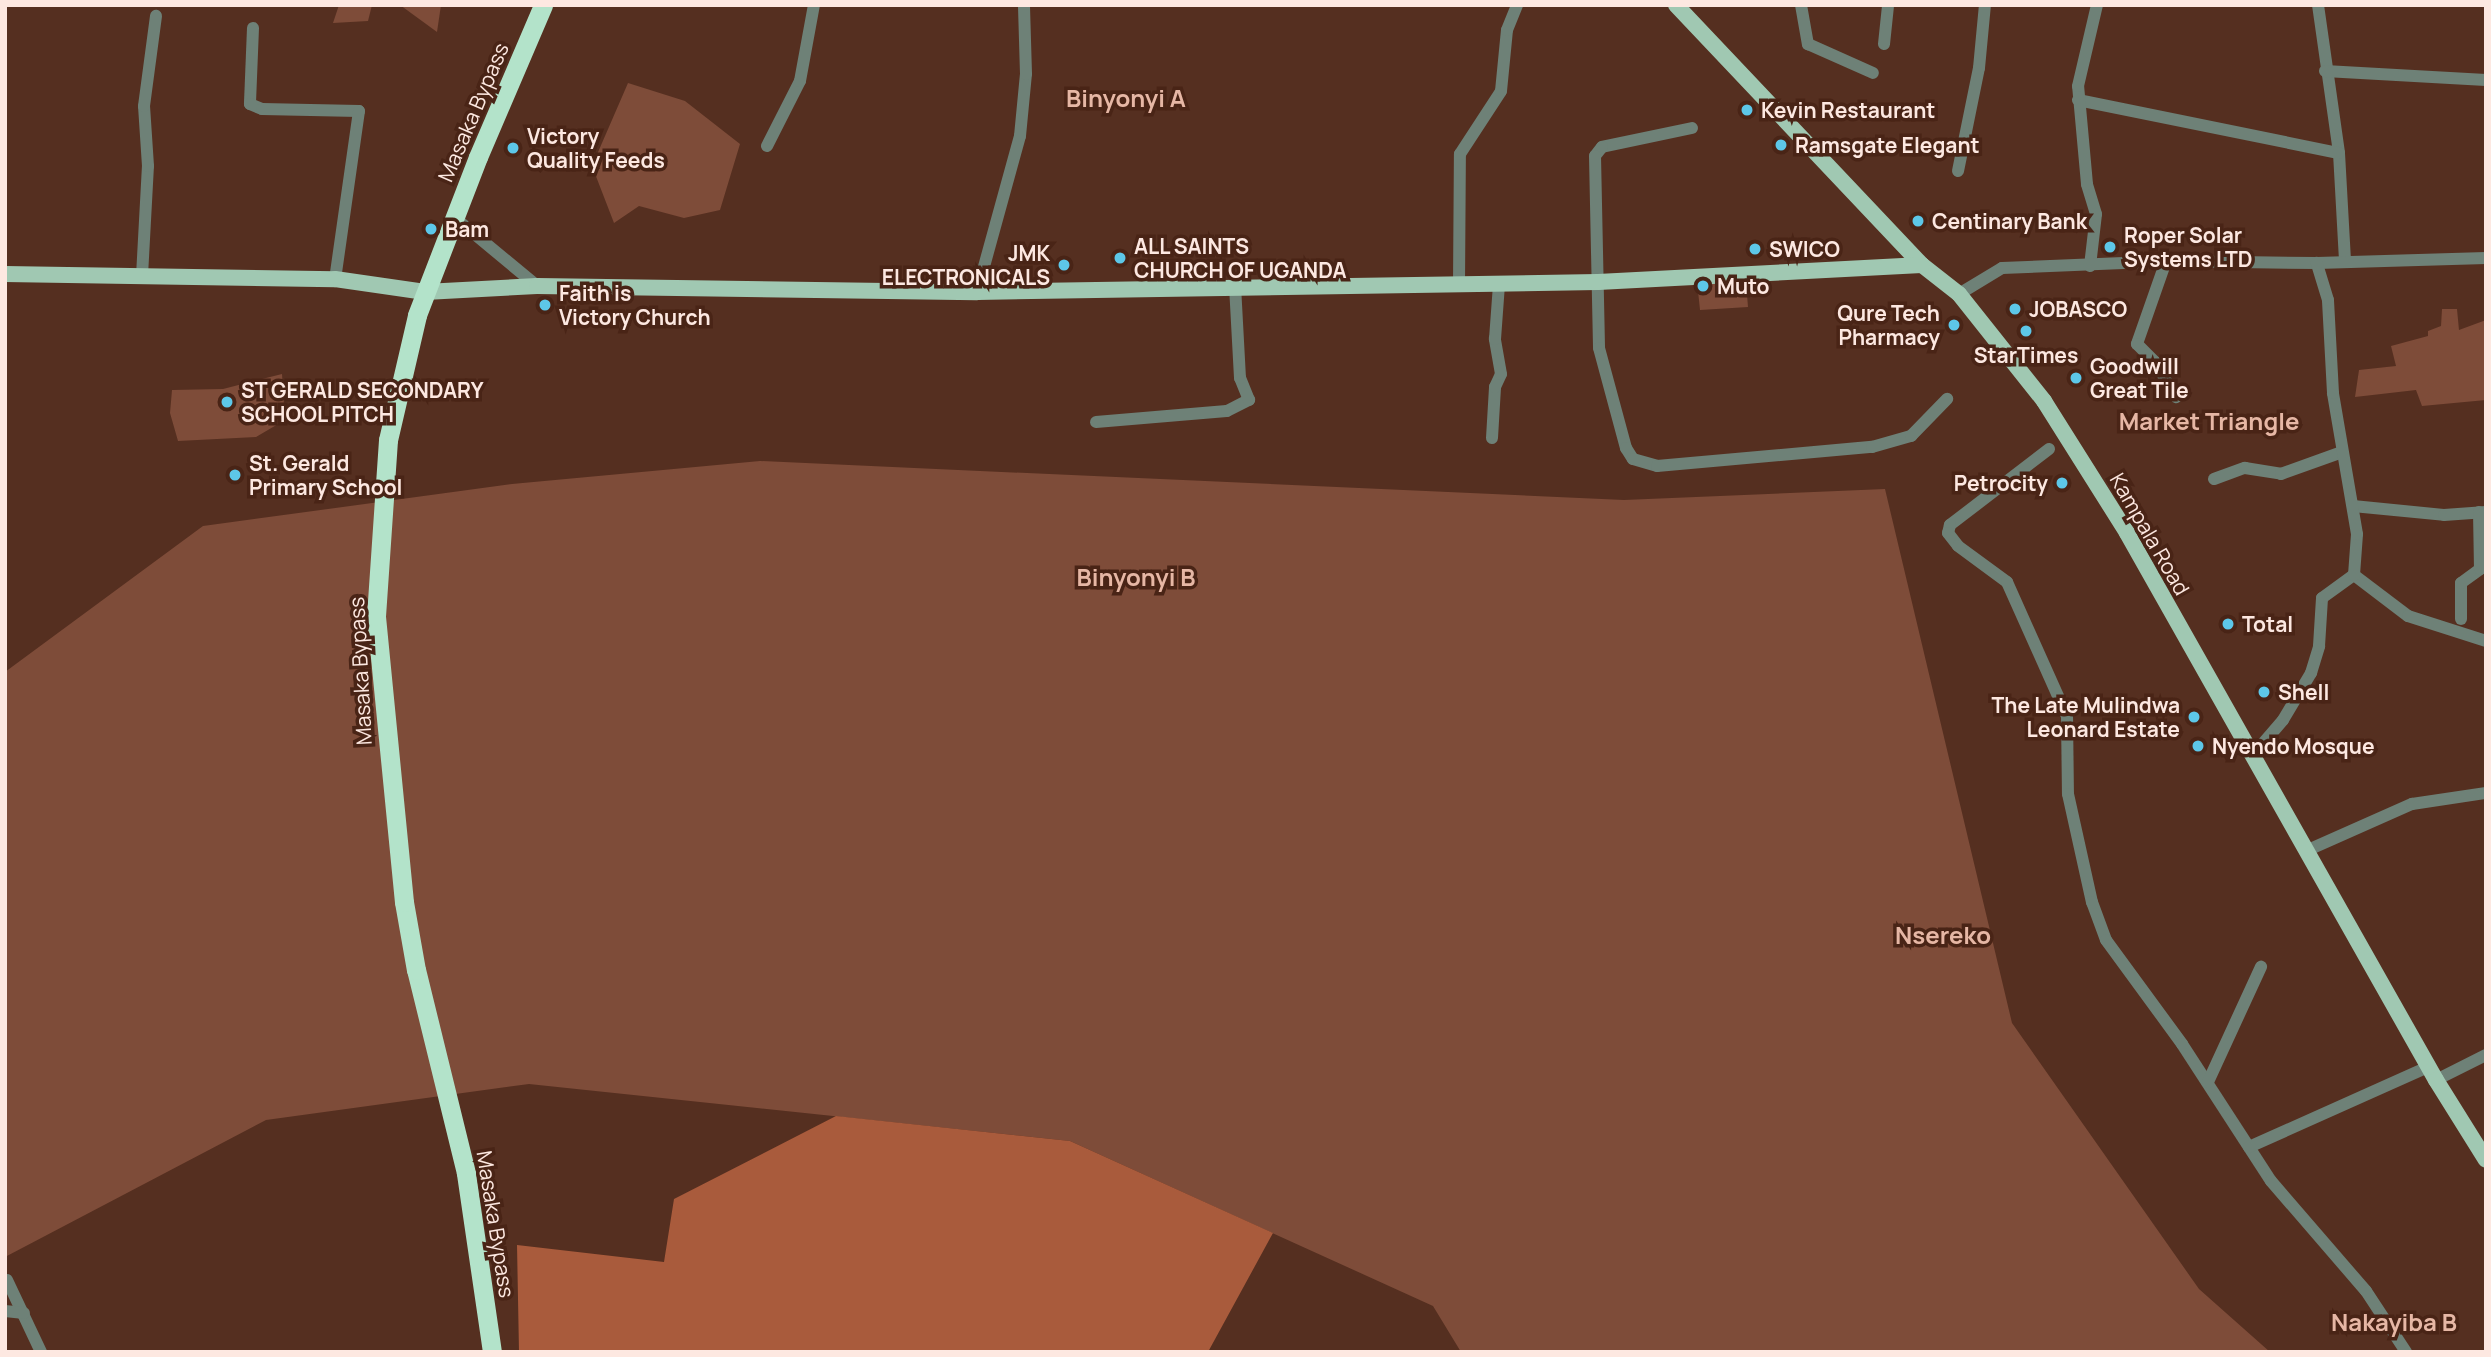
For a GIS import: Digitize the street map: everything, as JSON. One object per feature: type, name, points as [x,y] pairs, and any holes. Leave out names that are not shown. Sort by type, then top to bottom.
[{"type":"highway","name":"Masaka Bypass","points":[[492,1352],[466,1172],[415,970],[404,902],[376,616],[388,440],[425,292],[543,5]]},
{"type":"main road","name":"Kampala Road","points":[[1676,5],[1922,265],[1959,294],[2077,450],[2308,850],[2432,1074],[2486,1160]]},
{"type":"main road","points":[[5,274],[335,279],[425,292],[537,286],[977,292],[1235,285],[1598,282],[1922,265]]},
{"type":"street","points":[[767,146],[800,81],[814,5]]},
{"type":"street","points":[[977,292],[1020,136],[1026,74],[1024,5]]},
{"type":"street","points":[[1459,284],[1460,154],[1500,92],[1507,30],[1517,5]]},
{"type":"street","points":[[1801,5],[1808,44],[1873,73]]},
{"type":"street","points":[[1884,44],[1888,5]]},
{"type":"street","points":[[1958,171],[1985,5]]},
{"type":"street","points":[[2090,266],[2096,214],[2087,184],[2078,100],[2097,5]]},
{"type":"street","points":[[2318,5],[2325,71],[2339,153],[2346,262]]},
{"type":"street","points":[[142,276],[148,166],[144,106],[156,16]]},
{"type":"street","points":[[253,28],[250,104],[262,109],[359,111],[335,279]]},
{"type":"street","points":[[2325,71],[2486,80]]},
{"type":"street","points":[[2078,100],[2339,153]]},
{"type":"street","points":[[1692,128],[1599,150],[1599,348],[1626,448],[1633,459],[1644,464],[1747,460],[1882,445],[1911,436],[1947,399]]},
{"type":"street","points":[[454,217],[537,286]]},
{"type":"street","points":[[1959,294],[1987,273],[2002,268],[2166,261],[2317,263],[2486,258]]},
{"type":"street","points":[[2166,261],[2137,344],[2155,362],[2176,397]]},
{"type":"street","points":[[2317,263],[2328,300],[2342,452],[2353,506],[2354,575]]},
{"type":"street","points":[[1492,438],[1495,387],[1501,374],[1495,340],[1499,284]]},
{"type":"street","points":[[1096,422],[1227,411],[1249,400],[1240,378],[1235,285]]},
{"type":"street","points":[[2049,449],[1950,525],[1948,538],[2007,582],[2015,594],[2067,716],[2068,794],[2087,883],[2106,940],[2207,1083],[2271,1181],[2366,1291],[2406,1352]]},
{"type":"street","points":[[2214,479],[2245,468],[2281,474],[2342,452]]},
{"type":"street","points":[[2353,506],[2444,514],[2482,512],[2480,569],[2461,583],[2461,619]]},
{"type":"street","points":[[2253,755],[2283,720],[2311,673],[2319,646],[2322,598],[2329,589],[2354,575]]},
{"type":"street","points":[[2354,575],[2408,616],[2486,641]]},
{"type":"street","points":[[2308,850],[2412,804],[2486,793]]},
{"type":"street","points":[[2207,1083],[2261,967]]},
{"type":"street","points":[[2249,1147],[2486,1055]]},
{"type":"street","points":[[7,1280],[41,1352]]},
{"type":"street","points":[[5,1311],[24,1312]]},
{"type":"shaded area","points":[[339,5],[372,5],[368,21],[333,23]]},
{"type":"shaded area","points":[[400,5],[441,5],[437,32]]},
{"type":"shaded area","points":[[628,83],[685,101],[740,144],[720,210],[684,218],[639,206],[614,223],[592,166]]},
{"type":"shaded area","points":[[1746,282],[1748,307],[1700,310],[1698,291],[1709,290],[1709,284]]},
{"type":"shaded area","points":[[2442,309],[2457,309],[2459,330],[2486,320],[2486,400],[2422,406],[2416,390],[2355,397],[2359,370],[2396,366],[2391,346],[2428,336],[2428,331],[2441,326]]},
{"type":"shaded area","name":"ST GERALD SECONDARY SCHOOL PITCH","points":[[282,374],[285,420],[256,437],[178,441],[170,413],[172,390],[223,389]]},
{"type":"shaded area","points":[[760,461],[1624,500],[1885,489],[2012,1023],[2199,1289],[2270,1352],[1461,1352],[1433,1306],[1070,1141],[529,1084],[266,1120],[5,1257],[5,672],[203,526],[512,484]]},
{"type":"shaded area","points":[[836,1116],[1070,1141],[1273,1233],[1208,1352],[519,1352],[517,1245],[664,1262],[674,1199]]},
{"type":"place","name":"Kevin Restaurant","points":[[1747,110]]},
{"type":"place","name":"Ramsgate Elegant","points":[[1781,145]]},
{"type":"place","name":"Victory Quality Feeds","points":[[513,148]]},
{"type":"place","name":"Centinary Bank","points":[[1918,221]]},
{"type":"place","name":"Bam","points":[[431,229]]},
{"type":"place","name":"Roper Solar Systems LTD","points":[[2110,247]]},
{"type":"place","name":"SWICO","points":[[1755,249]]},
{"type":"place","name":"ALL SAINTS CHURCH OF UGANDA","points":[[1120,258]]},
{"type":"place","name":"JMK ELECTRONICALS","points":[[1064,265]]},
{"type":"place","name":"Muto","points":[[1703,286]]},
{"type":"place","name":"Faith is Victory Church","points":[[545,305]]},
{"type":"place","name":"JOBASCO","points":[[2015,309]]},
{"type":"place","name":"Qure Tech Pharmacy","points":[[1954,325]]},
{"type":"place","name":"StarTimes","points":[[2026,331]]},
{"type":"place","name":"Goodwill Great Tile","points":[[2076,378]]},
{"type":"place","name":"ST GERALD SECONDARY SCHOOL PITCH","points":[[227,402]]},
{"type":"place","name":"St. Gerald Primary School","points":[[235,475]]},
{"type":"place","name":"Petrocity","points":[[2062,483]]},
{"type":"place","name":"Total","points":[[2228,624]]},
{"type":"place","name":"Shell","points":[[2264,692]]},
{"type":"place","name":"The Late Mulindwa Leonard Estate","points":[[2194,717]]},
{"type":"place","name":"Nyendo Mosque","points":[[2198,746]]},
{"type":"district","name":"Binyonyi A","points":[[1126,98]]},
{"type":"district","name":"Market Triangle","points":[[2209,421]]},
{"type":"district","name":"Binyonyi B","points":[[1136,577]]},
{"type":"district","name":"Nsereko","points":[[1943,935]]},
{"type":"district","name":"Nakayiba B","points":[[2394,1322]]}]
